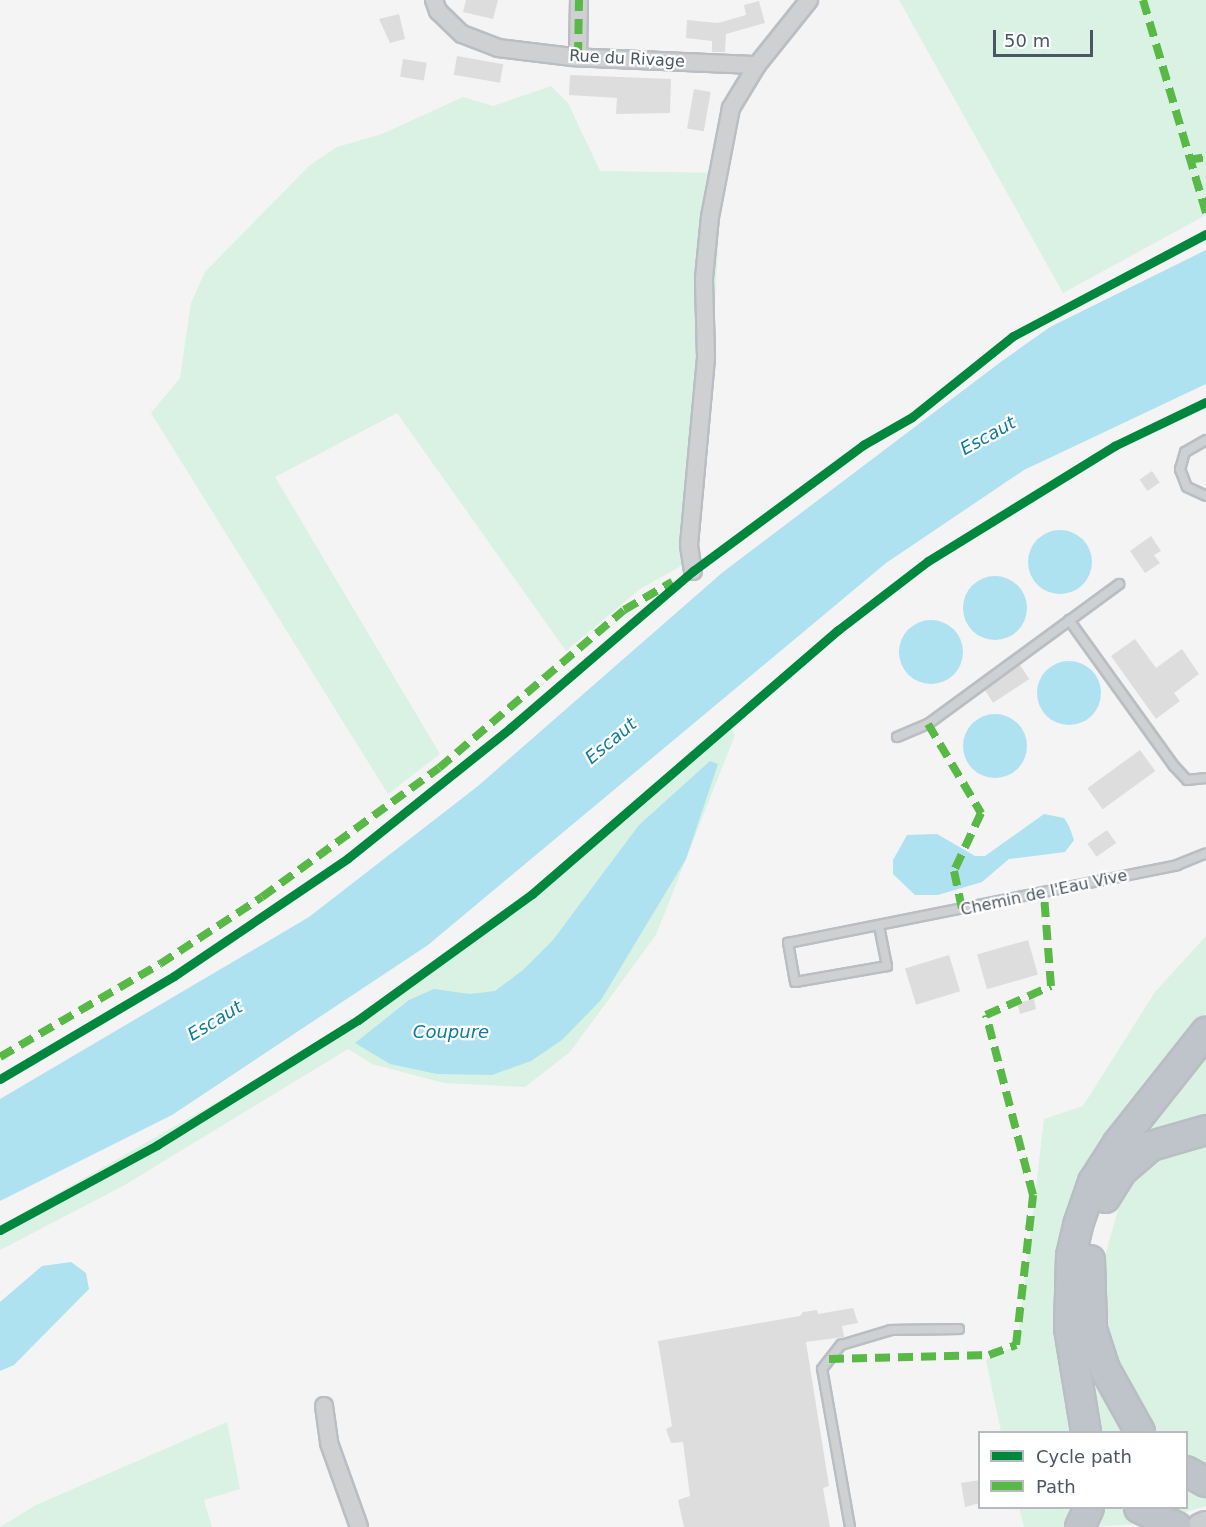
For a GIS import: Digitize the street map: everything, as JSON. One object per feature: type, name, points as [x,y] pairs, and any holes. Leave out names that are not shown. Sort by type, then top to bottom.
[{"type":"highway","points":[[1086,1431],[1069,1318],[1078,1225],[1093,1182],[1118,1143],[1206,1032]]},
{"type":"highway","points":[[1139,1431],[1105,1369],[1092,1329],[1088,1293],[1091,1245],[1101,1204],[1122,1171],[1151,1146],[1206,1130]]},
{"type":"highway","points":[[1188,1472],[1206,1482]]},
{"type":"highway","points":[[1080,1527],[1089,1509]]},
{"type":"highway","points":[[1141,1509],[1177,1527]]},
{"type":"main road","points":[[1201,1527],[1206,1525]]},
{"type":"street","name":"Rue du Rivage","points":[[434,0],[438,11],[462,34],[498,48],[578,57],[757,65]]},
{"type":"street","points":[[578,57],[579,0]]},
{"type":"street","points":[[693,571],[689,545],[706,357],[704,279],[710,217],[731,108],[757,65],[809,0]]},
{"type":"street","points":[[324,1406],[329,1443],[359,1527]]},
{"type":"lane","points":[[1206,440],[1185,452],[1180,470],[1186,487],[1206,496]]},
{"type":"lane","points":[[897,737],[928,724],[1119,584]]},
{"type":"lane","points":[[1070,620],[1174,766],[1187,780],[1206,778]]},
{"type":"lane","name":"Chemin de l'Eau Vive","points":[[879,927],[887,966],[795,982],[788,943],[879,927],[1177,866],[1206,853]]},
{"type":"lane","points":[[850,1527],[822,1369],[841,1345],[891,1330],[959,1329]]},
{"type":"green space","points":[[899,0],[1206,0],[1206,215],[1063,293]]},
{"type":"green space","points":[[551,86],[568,103],[600,171],[727,173],[721,192],[711,377],[688,548],[681,566],[640,589],[566,651],[397,413],[275,477],[440,754],[388,794],[151,413],[180,378],[191,303],[205,272],[310,165],[337,147],[382,134],[463,97],[493,106]]},
{"type":"green space","points":[[729,724],[735,735],[656,935],[570,1052],[525,1087],[444,1083],[372,1064],[348,1049],[123,1186],[0,1250],[0,1226],[331,1037],[532,894]]},
{"type":"green space","points":[[1206,936],[1206,1013],[1120,1117],[1060,1253],[1057,1329],[1073,1431],[1001,1431],[986,1360],[1017,1345],[1044,1119],[1083,1106],[1155,992]]},
{"type":"green space","points":[[1206,1044],[1206,1121],[1170,1130],[1128,1155],[1098,1198],[1088,1224],[1082,1268],[1083,1320],[1098,1370],[1132,1431],[1096,1431],[1082,1363],[1077,1276],[1082,1241],[1094,1196],[1124,1146]]},
{"type":"green space","points":[[1206,1142],[1206,1468],[1188,1459],[1188,1431],[1157,1431],[1154,1428],[1122,1373],[1106,1322],[1102,1267],[1123,1192],[1157,1159]]},
{"type":"green space","points":[[227,1422],[240,1489],[204,1500],[212,1527],[0,1527],[36,1505]]},
{"type":"green space","points":[[1188,1481],[1206,1491],[1206,1506],[1169,1517],[1155,1509],[1188,1509]]},
{"type":"green space","points":[[1019,1509],[1074,1509],[1064,1527],[1024,1527]]},
{"type":"green space","points":[[1095,1509],[1132,1509],[1140,1524],[1088,1527]]},
{"type":"water","name":"Escaut","points":[[1206,250],[1206,384],[1024,470],[886,563],[428,945],[172,1115],[0,1201],[0,1099],[309,917],[478,786],[723,572],[1002,361],[1050,327]]},
{"type":"water","points":[[1054,530],[1066,530],[1083,539],[1090,550],[1092,562],[1090,574],[1083,585],[1066,594],[1054,594],[1042,589],[1033,580],[1028,568],[1028,556],[1033,544],[1042,535]]},
{"type":"water","points":[[989,576],[1001,576],[1018,585],[1025,596],[1027,608],[1025,620],[1018,631],[1001,640],[989,640],[977,635],[968,626],[963,614],[963,602],[968,590],[977,581]]},
{"type":"water","points":[[925,620],[937,620],[954,629],[961,640],[963,652],[961,664],[954,675],[937,684],[925,684],[913,679],[904,670],[899,658],[899,646],[904,634],[913,625]]},
{"type":"water","points":[[1063,661],[1075,661],[1092,670],[1099,681],[1101,693],[1099,705],[1092,716],[1075,725],[1063,725],[1051,720],[1042,711],[1037,699],[1037,687],[1042,675],[1051,666]]},
{"type":"water","points":[[989,714],[1001,714],[1018,723],[1025,734],[1027,746],[1025,758],[1018,769],[1001,778],[989,778],[977,773],[968,764],[963,752],[963,740],[968,728],[977,719]]},
{"type":"water","name":"Coupure","points":[[710,761],[718,764],[686,859],[601,1000],[562,1040],[531,1061],[492,1075],[437,1074],[390,1064],[355,1043],[409,1000],[434,989],[470,994],[495,991],[523,970],[553,940],[639,825]]},
{"type":"water","points":[[1044,814],[1064,818],[1069,826],[1074,840],[1065,852],[1009,859],[982,882],[938,895],[915,895],[893,874],[893,860],[907,835],[937,834],[975,856],[985,856]]},
{"type":"water","points":[[71,1262],[86,1273],[89,1289],[14,1365],[0,1371],[0,1302],[42,1266]]},
{"type":"building","points":[[466,0],[498,0],[493,19],[463,12]]},
{"type":"building","points":[[759,1],[765,23],[726,34],[725,52],[712,52],[712,41],[686,38],[687,20],[718,23],[746,15],[744,5]]},
{"type":"building","points":[[399,14],[405,39],[390,43],[379,19]]},
{"type":"building","points":[[457,56],[503,64],[500,83],[454,75]]},
{"type":"building","points":[[403,59],[427,63],[424,81],[400,77]]},
{"type":"building","points":[[570,75],[671,79],[670,113],[616,114],[617,98],[569,95]]},
{"type":"building","points":[[694,89],[711,92],[704,131],[687,128]]},
{"type":"building","points":[[1152,471],[1160,483],[1147,491],[1140,479]]},
{"type":"building","points":[[1151,536],[1161,551],[1154,555],[1160,563],[1145,573],[1130,551]]},
{"type":"building","points":[[1135,639],[1156,668],[1182,649],[1199,674],[1174,693],[1180,701],[1156,719],[1111,656]]},
{"type":"building","points":[[1020,665],[1029,679],[993,703],[984,688]]},
{"type":"building","points":[[1140,750],[1155,771],[1103,809],[1087,788]]},
{"type":"building","points":[[1107,830],[1116,843],[1097,857],[1087,844]]},
{"type":"building","points":[[1028,940],[1038,975],[987,989],[977,955]]},
{"type":"building","points":[[949,955],[960,991],[916,1005],[905,968]]},
{"type":"building","points":[[1034,999],[1036,1009],[1020,1014],[1017,1003]]},
{"type":"building","points":[[853,1308],[858,1323],[842,1326],[844,1337],[806,1342],[829,1486],[823,1488],[830,1527],[684,1527],[678,1500],[690,1496],[683,1442],[671,1443],[666,1429],[672,1426],[658,1341],[800,1316],[803,1312],[817,1310],[818,1314]]},
{"type":"building","points":[[978,1480],[978,1504],[965,1507],[961,1483]]},
{"type":"marked path","points":[[578,57],[579,0]]},
{"type":"marked path","points":[[1143,0],[1206,213]]},
{"type":"marked path","points":[[1188,160],[1206,157]]},
{"type":"marked path","points":[[0,1057],[160,964],[262,897],[439,768],[624,610],[672,582]]},
{"type":"marked path","points":[[928,724],[981,813],[954,871],[962,910]]},
{"type":"marked path","points":[[829,1359],[989,1355],[1016,1345],[1033,1195],[986,1015],[1051,986],[1044,894]]},
{"type":"cycle path","points":[[0,1079],[174,976],[348,858],[509,729],[693,571],[863,445],[912,417],[1013,336],[1206,234]]},
{"type":"cycle path","points":[[0,1230],[157,1145],[358,1020],[532,894],[838,630],[928,561],[1114,446],[1206,402]]}]
